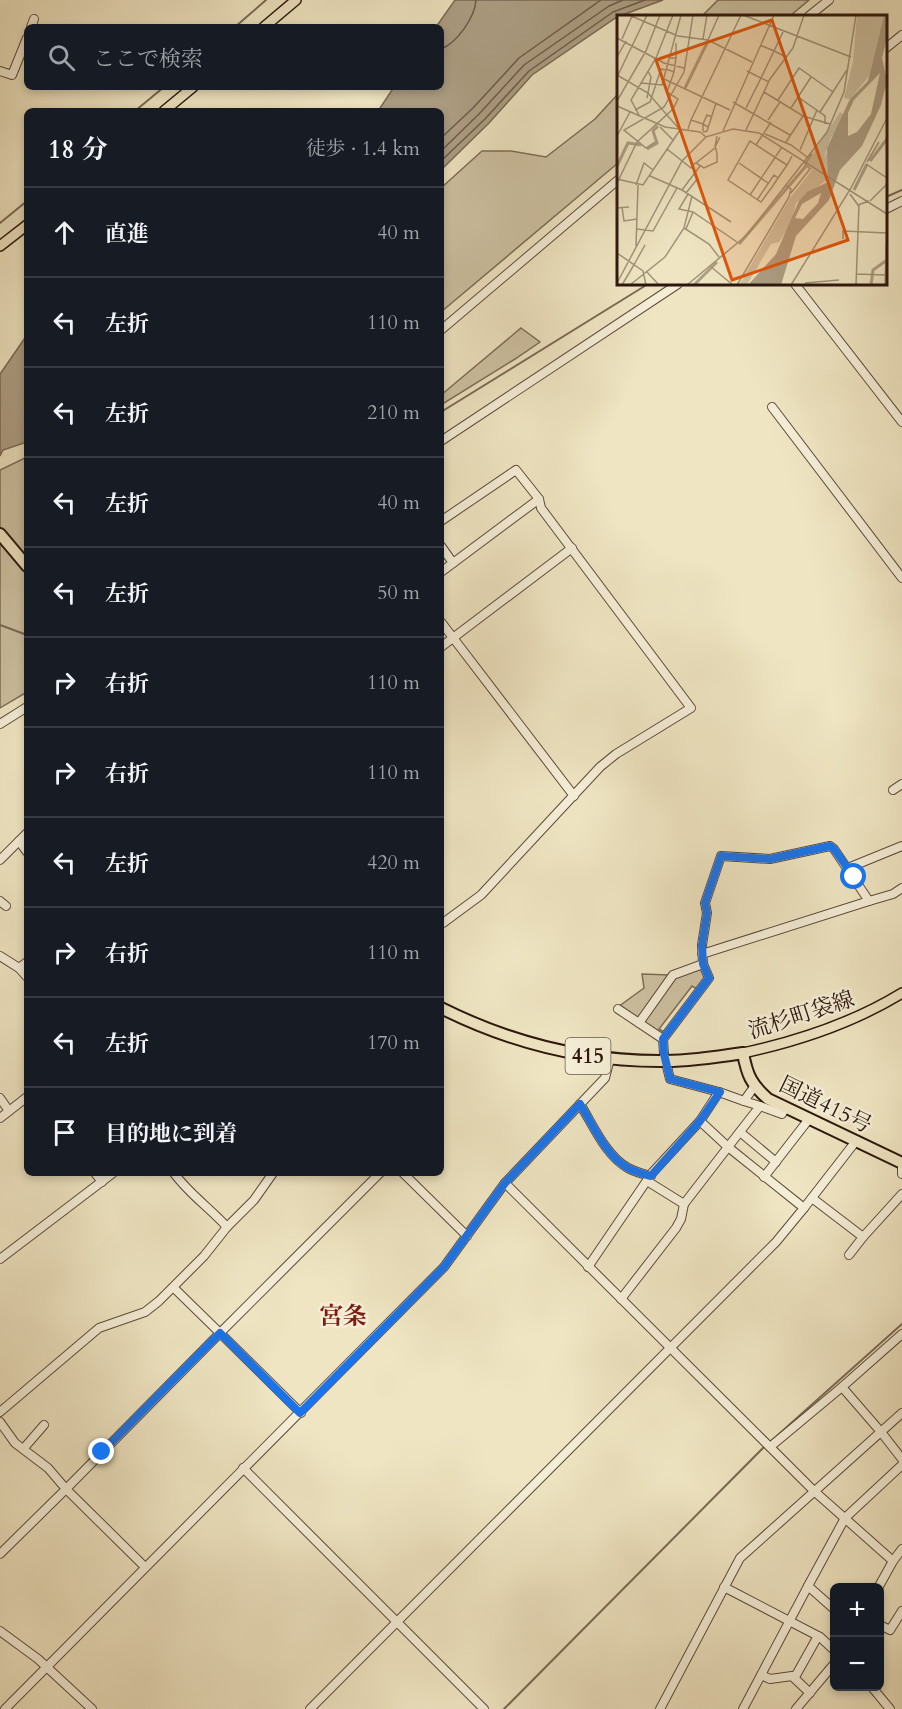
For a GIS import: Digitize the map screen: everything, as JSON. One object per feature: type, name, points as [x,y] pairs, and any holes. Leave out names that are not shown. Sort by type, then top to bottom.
[{"type":"highway","points":[[0,534],[24,562]]},
{"type":"highway","name":"415","points":[[444,1011],[488,1030],[536,1045],[610,1059],[666,1062],[743,1053]]},
{"type":"highway","name":"国道415号","points":[[743,1053],[747,1074],[754,1088],[768,1100],[902,1163]]},
{"type":"main road","points":[[268,24],[296,0]]},
{"type":"main road","points":[[168,108],[189,90]]},
{"type":"main road","points":[[0,246],[24,227]]},
{"type":"main road","name":"流杉町袋線","points":[[743,1053],[779,1045],[828,1029],[863,1015],[902,993]]},
{"type":"street","points":[[810,15],[829,0]]},
{"type":"street","points":[[887,46],[902,35]]},
{"type":"street","points":[[0,71],[12,75],[24,45]]},
{"type":"street","points":[[444,327],[617,181]]},
{"type":"street","points":[[887,208],[902,201]]},
{"type":"street","points":[[444,439],[676,285]]},
{"type":"street","points":[[796,285],[902,422]]},
{"type":"street","points":[[772,407],[902,578]]},
{"type":"street","points":[[444,519],[516,470],[538,500],[541,508],[692,708],[608,760],[481,895],[444,922]]},
{"type":"street","points":[[444,570],[538,500]]},
{"type":"street","points":[[444,646],[572,548]]},
{"type":"street","points":[[444,550],[453,563]]},
{"type":"street","points":[[444,626],[574,795]]},
{"type":"street","points":[[0,724],[24,709]]},
{"type":"street","points":[[893,790],[902,784]]},
{"type":"street","points":[[0,860],[24,836]]},
{"type":"street","points":[[19,841],[24,848]]},
{"type":"street","points":[[785,1108],[782,1114],[720,1092],[670,1079],[663,1039],[709,978],[703,964],[702,954],[707,913],[705,903],[721,856],[770,859],[830,846],[848,868],[869,901]]},
{"type":"street","points":[[848,868],[902,846]]},
{"type":"street","points":[[702,954],[893,894],[902,888]]},
{"type":"street","points":[[0,956],[24,974]]},
{"type":"street","points":[[19,968],[24,964]]},
{"type":"street","points":[[639,1023],[673,975],[703,964]]},
{"type":"street","points":[[618,1009],[663,1039]]},
{"type":"street","points":[[5,1709],[444,1267],[505,1183],[605,1078],[610,1059]]},
{"type":"street","points":[[744,1101],[754,1088]]},
{"type":"street","points":[[588,1267],[649,1178],[700,1121],[720,1092]]},
{"type":"street","points":[[0,1098],[9,1111]]},
{"type":"street","points":[[0,1118],[24,1099]]},
{"type":"street","points":[[580,1104],[605,1145],[622,1164],[649,1178],[684,1204]]},
{"type":"street","points":[[621,1299],[676,1228],[681,1219],[684,1204],[760,1106]]},
{"type":"street","points":[[764,1177],[809,1119]]},
{"type":"street","points":[[700,1121],[728,1147],[804,1208]]},
{"type":"street","points":[[740,1132],[776,1162]]},
{"type":"street","points":[[310,1709],[776,1242],[856,1141]]},
{"type":"street","points":[[902,1168],[902,1174]]},
{"type":"street","points":[[97,1176],[102,1182]]},
{"type":"street","points":[[0,1259],[109,1176]]},
{"type":"street","points":[[176,1176],[185,1189],[206,1204],[227,1227]]},
{"type":"street","points":[[0,1412],[99,1328],[145,1312],[174,1288],[227,1227],[254,1200],[271,1176]]},
{"type":"street","points":[[0,1554],[377,1176]]},
{"type":"street","points":[[406,1176],[467,1236]]},
{"type":"street","points":[[505,1183],[814,1491],[845,1518],[899,1555],[881,1583]]},
{"type":"street","points":[[849,1255],[902,1194]]},
{"type":"street","points":[[812,1198],[863,1237]]},
{"type":"street","points":[[174,1288],[300,1413]]},
{"type":"street","points":[[770,1448],[902,1334]]},
{"type":"street","points":[[842,1387],[902,1459]]},
{"type":"street","points":[[660,1709],[740,1558],[902,1413]]},
{"type":"street","points":[[0,1422],[15,1443],[48,1468],[66,1489],[146,1567]]},
{"type":"street","points":[[24,1448],[44,1425]]},
{"type":"street","points":[[743,1709],[845,1518],[902,1465]]},
{"type":"street","points":[[243,1468],[484,1709]]},
{"type":"street","points":[[808,1586],[830,1605]]},
{"type":"street","points":[[724,1587],[818,1636],[830,1646]]},
{"type":"street","points":[[884,1627],[890,1630],[902,1611]]},
{"type":"street","points":[[0,1631],[47,1667],[92,1709]]},
{"type":"street","points":[[795,1677],[818,1636]]},
{"type":"street","points":[[796,1709],[830,1669]]},
{"type":"street","points":[[761,1675],[770,1678],[784,1675],[795,1677],[810,1693]]},
{"type":"street","points":[[875,1691],[890,1709]]},
{"type":"shaded area","points":[[718,0],[809,0],[791,15],[703,15]]},
{"type":"shaded area","points":[[617,95],[617,164],[444,309],[444,185],[482,151],[511,151],[546,157],[595,119]]},
{"type":"shaded area","points":[[521,328],[540,342],[444,403],[444,392]]},
{"type":"shaded area","points":[[24,458],[24,694],[0,708],[0,470]]},
{"type":"shaded area","points":[[702,969],[706,978],[697,989],[692,986],[659,1029],[664,1032],[660,1036],[618,1007],[644,988],[642,974],[674,977]]},
{"type":"water","points":[[455,0],[663,0],[617,15],[532,75],[489,123],[444,167],[444,108],[380,108],[392,90],[444,90],[444,24],[438,24]]},
{"type":"water","points":[[24,339],[24,443],[3,450],[0,456],[0,374]]},
{"type":"waterway","points":[[238,24],[266,0]]},
{"type":"waterway","points":[[139,108],[160,90]]},
{"type":"waterway","points":[[887,197],[902,190]]},
{"type":"waterway","points":[[0,223],[24,203]]},
{"type":"waterway","points":[[444,410],[646,285]]},
{"type":"waterway","points":[[0,625],[24,634]]},
{"type":"waterway","points":[[770,1442],[902,1324]]},
{"type":"waterway","points":[[504,1709],[765,1446]]},
{"type":"district","name":"宮条","points":[[343,1316]]},
{"type":"route","points":[[102,1452],[220,1333],[300,1413],[444,1267],[505,1183],[580,1104],[605,1145],[622,1164],[629,1169],[651,1176],[700,1121],[720,1092],[670,1079],[663,1039],[709,978],[703,964],[702,945],[707,913],[705,903],[721,856],[770,859],[830,846],[854,877]]}]
